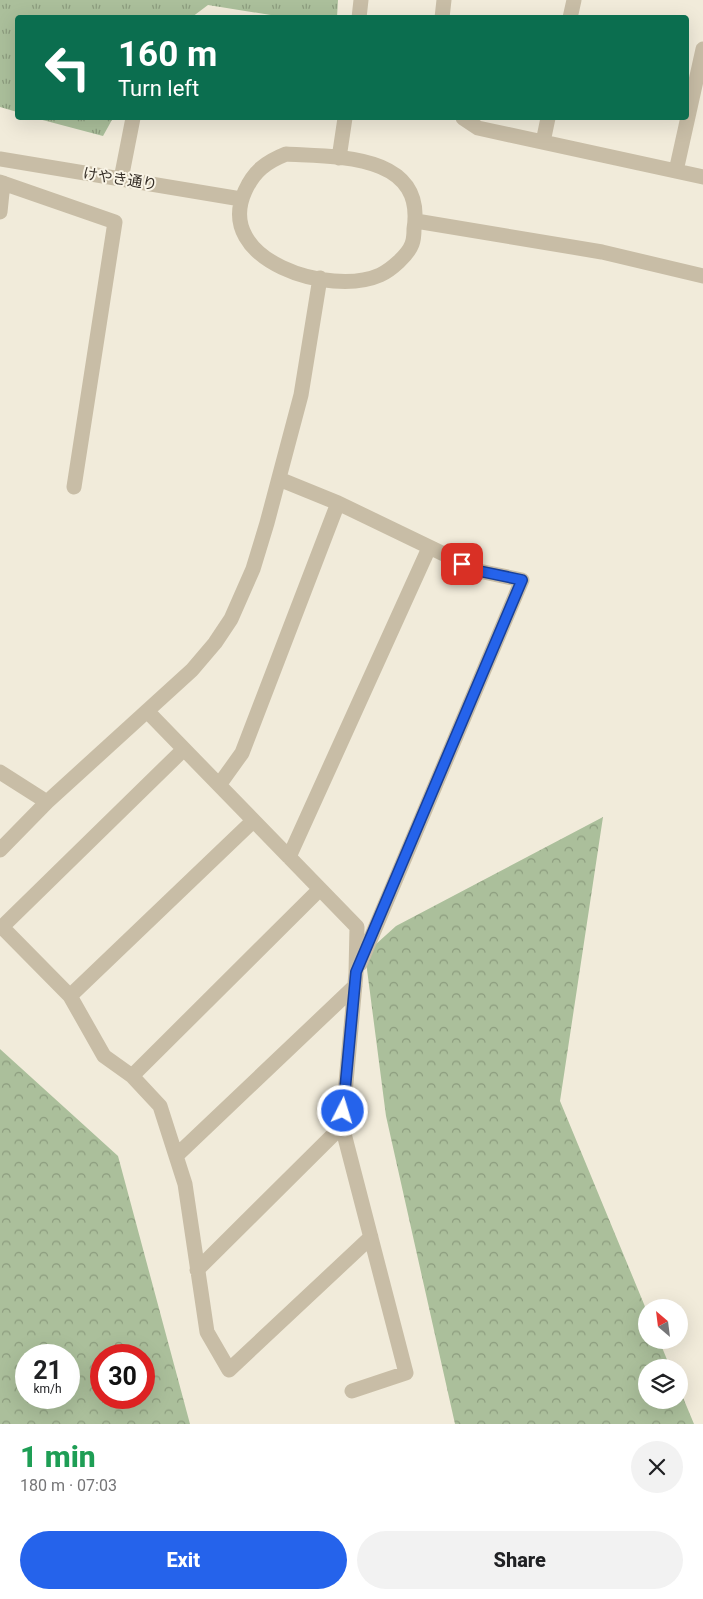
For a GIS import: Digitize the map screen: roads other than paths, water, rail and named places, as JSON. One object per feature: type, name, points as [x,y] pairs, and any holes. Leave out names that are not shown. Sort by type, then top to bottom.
[{"type":"street","points":[[359,15],[360,0]]},
{"type":"street","points":[[442,15],[444,0]]},
{"type":"street","points":[[571,15],[574,0]]},
{"type":"street","points":[[689,112],[703,49]]},
{"type":"street","points":[[121,179],[133,120]]},
{"type":"street","points":[[339,158],[345,120]]},
{"type":"street","points":[[466,120],[478,128],[703,177]]},
{"type":"street","points":[[543,142],[548,120]]},
{"type":"street","points":[[676,171],[687,120]]},
{"type":"street","points":[[286,154],[339,158],[380,165],[403,180],[414,202],[416,221],[412,245],[399,261],[381,275],[363,280],[320,278],[285,269],[256,251],[244,236],[240,221],[241,199],[250,179],[260,168],[271,160],[286,154]]},
{"type":"street","name":"けやき通り","points":[[0,159],[241,199]]},
{"type":"street","points":[[0,212],[2,182],[115,222],[74,487]]},
{"type":"street","points":[[416,221],[602,252],[703,276]]},
{"type":"street","points":[[0,850],[47,802],[204,658],[230,619],[253,569],[279,480],[300,395],[320,278]]},
{"type":"street","points":[[176,1156],[355,979],[522,580],[479,571],[338,503],[279,480]]},
{"type":"street","points":[[219,785],[242,754],[338,503]]},
{"type":"street","points":[[289,857],[429,548]]},
{"type":"street","points":[[147,711],[357,927],[355,979],[342,1126],[406,1373],[352,1391]]},
{"type":"street","points":[[184,750],[2,927],[70,996],[104,1056],[132,1076],[160,1106],[185,1184],[207,1332],[229,1370],[371,1237]]},
{"type":"street","points":[[0,772],[47,802]]},
{"type":"street","points":[[70,996],[254,821]]},
{"type":"street","points":[[132,1076],[320,889]]},
{"type":"street","points":[[197,1270],[342,1126]]}]
